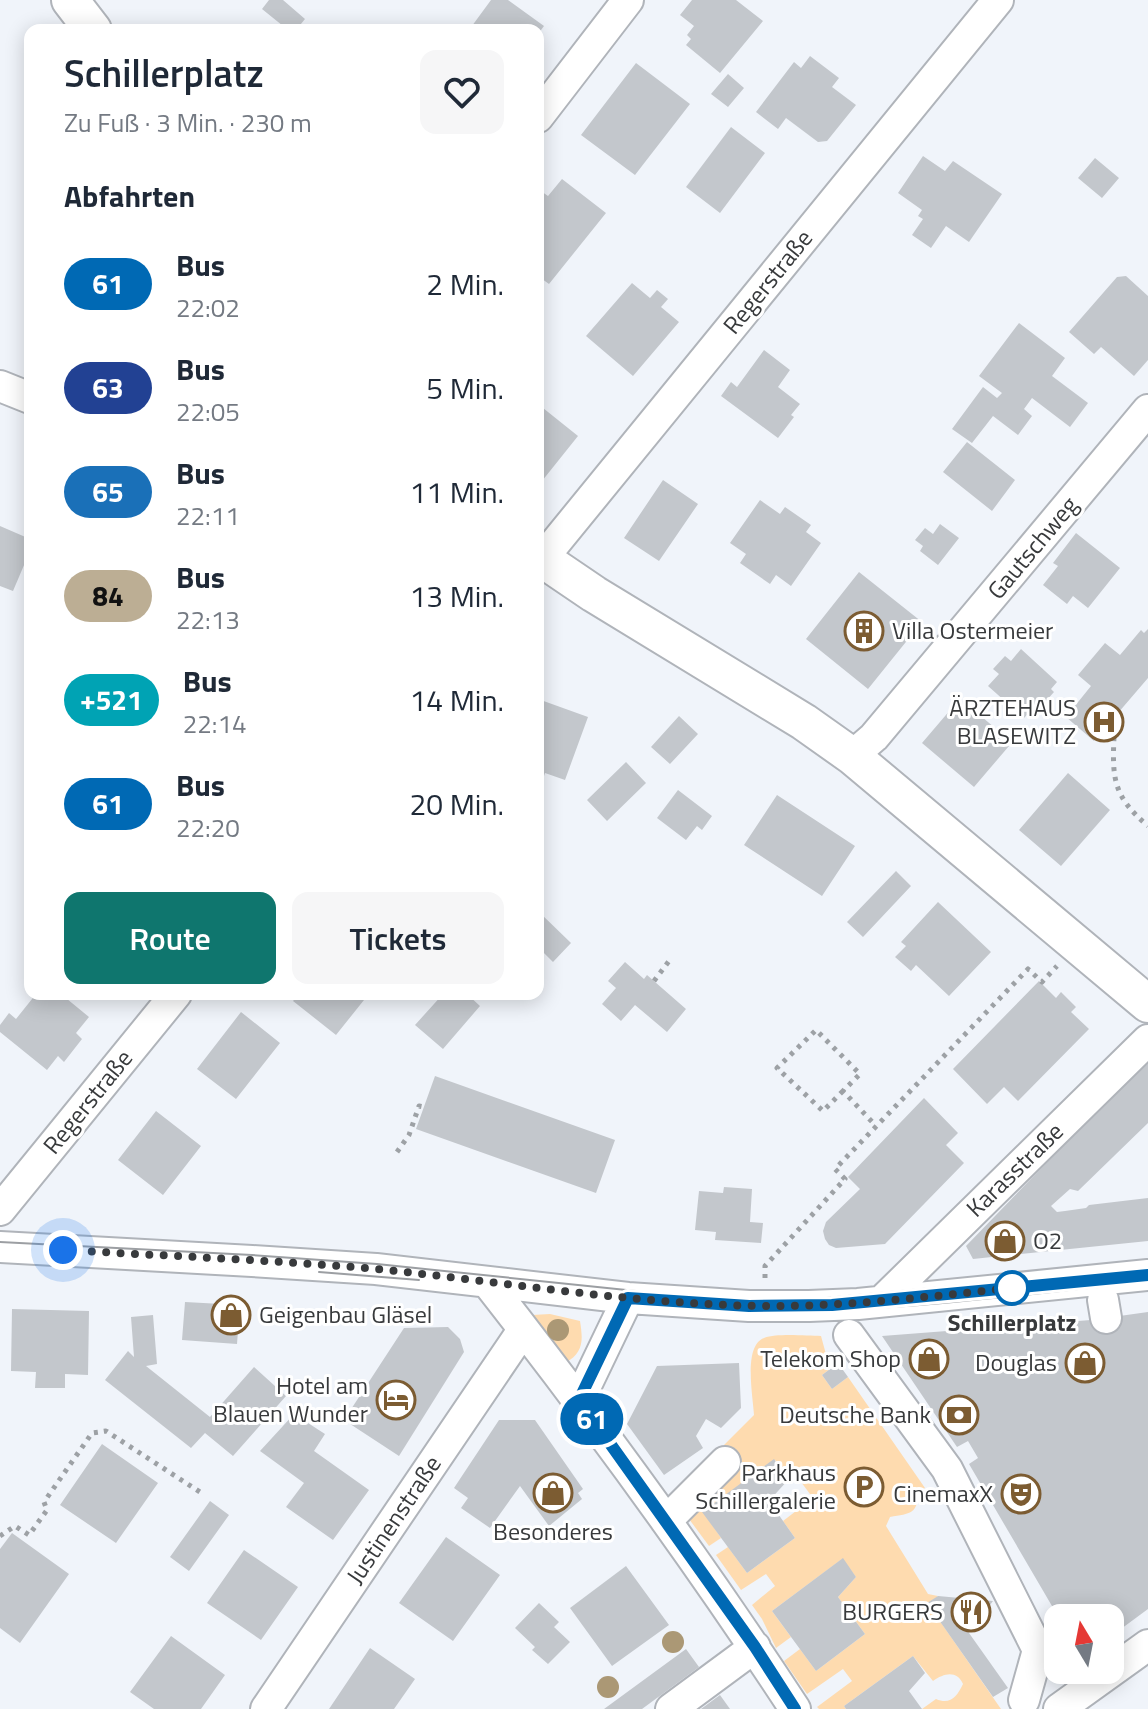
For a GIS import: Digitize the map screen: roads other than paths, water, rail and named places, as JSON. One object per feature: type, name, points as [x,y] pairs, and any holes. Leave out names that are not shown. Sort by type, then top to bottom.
[{"type":"main road","points":[[70,0],[88,24]]},
{"type":"main road","points":[[544,563],[804,722],[852,756],[1148,1004]]},
{"type":"street","name":"Regerstraße","points":[[544,555],[998,0]]},
{"type":"street","points":[[544,109],[621,2]]},
{"type":"street","points":[[0,386],[24,396]]},
{"type":"street","name":"Gautschweg","points":[[852,756],[874,737],[1148,410]]},
{"type":"street","name":"Regerstraße","points":[[0,1210],[171,1000]]},
{"type":"street","name":"Karasstraße","points":[[882,1301],[1148,1040]]},
{"type":"street","points":[[0,1247],[376,1269],[628,1298],[766,1306],[882,1301],[1148,1275]]},
{"type":"street","points":[[487,1282],[579,1400],[755,1647],[795,1709]]},
{"type":"street","points":[[579,1400],[628,1298]]},
{"type":"street","name":"Justinenstraße","points":[[266,1709],[523,1330]]},
{"type":"street","points":[[849,1335],[1002,1548],[1044,1643]]},
{"type":"street","points":[[666,1521],[725,1462]]},
{"type":"street","points":[[671,1709],[755,1647]]},
{"type":"street","points":[[1059,1709],[1146,1652]]},
{"type":"street","points":[[1012,1700],[1044,1657]]},
{"type":"tram line","points":[[0,1242],[377,1264],[748,1300],[826,1298],[1148,1268]]},
{"type":"tram line","points":[[319,1272],[419,1280]]},
{"type":"tram line","points":[[765,1311],[909,1306],[1148,1282]]},
{"type":"place","name":"Villa Ostermeier","points":[[864,631]]},
{"type":"place","name":"ÄRZTEHAUS BLASEWITZ","points":[[1104,722]]},
{"type":"place","name":"O2","points":[[1005,1241]]},
{"type":"place","name":"Schillerplatz","points":[[1012,1288]]},
{"type":"place","name":"Geigenbau Gläsel","points":[[231,1315]]},
{"type":"place","name":"Telekom Shop","points":[[929,1359]]},
{"type":"place","name":"Douglas","points":[[1085,1363]]},
{"type":"place","name":"Hotel am Blauen Wunder","points":[[396,1400]]},
{"type":"place","name":"Deutsche Bank","points":[[959,1415]]},
{"type":"place","name":"Parkhaus Schillergalerie","points":[[864,1487]]},
{"type":"place","name":"Besonderes","points":[[553,1493]]},
{"type":"place","name":"CinemaxX","points":[[1021,1494]]},
{"type":"place","name":"BURGERS","points":[[971,1612]]}]
